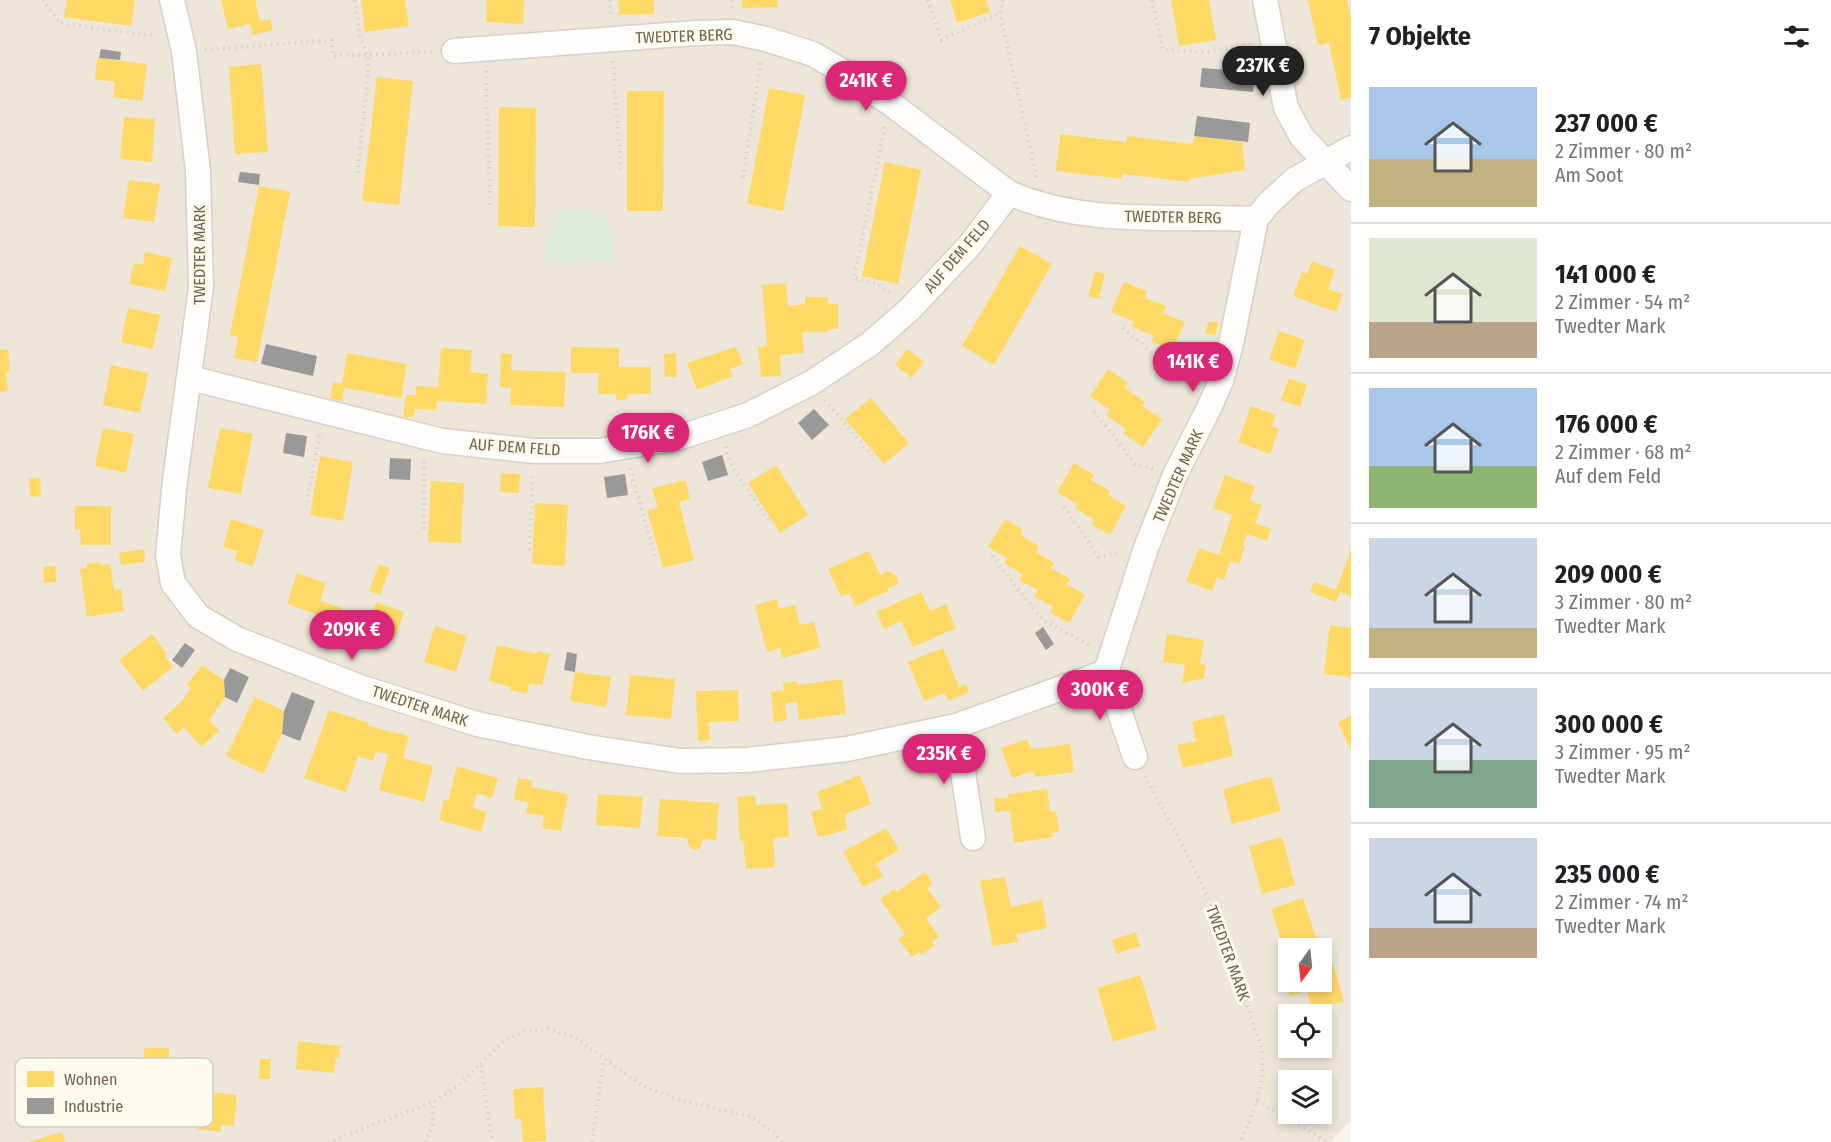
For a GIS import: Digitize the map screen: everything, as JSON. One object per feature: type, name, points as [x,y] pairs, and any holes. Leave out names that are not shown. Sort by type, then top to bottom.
[{"type":"street","name":"TWEDTER MARK","points":[[172,0],[181,42],[198,171],[201,287],[175,480],[168,555],[173,582],[198,616],[237,639],[360,687],[477,724],[588,747],[680,761],[747,760],[847,749],[956,726],[1109,663],[1146,548],[1175,475],[1221,381],[1231,344],[1256,219]]},
{"type":"street","points":[[1265,0],[1286,108],[1302,137],[1351,189]]},
{"type":"street","name":"TWEDTER BERG","points":[[454,51],[733,32],[766,39],[813,54],[890,103],[1019,197],[1062,210],[1138,219],[1217,217],[1256,219]]},
{"type":"street","points":[[1256,219],[1269,203],[1294,180],[1351,148]]},
{"type":"street","name":"AUF DEM FELD","points":[[190,378],[442,441],[534,451],[599,451],[678,438],[748,416],[811,383],[870,344],[910,309],[1019,197]]},
{"type":"street","points":[[1109,663],[1135,757]]},
{"type":"street","points":[[956,726],[973,838]]},
{"type":"path","points":[[43,0],[60,23],[181,42],[331,40],[333,56],[454,51]]},
{"type":"path","points":[[356,0],[360,37],[368,55],[357,178]]},
{"type":"path","points":[[928,0],[941,40],[1000,13]]},
{"type":"path","points":[[1003,0],[1000,13],[1036,174],[1019,197]]},
{"type":"path","points":[[1152,0],[1163,50],[1206,52],[1273,40]]},
{"type":"path","points":[[612,39],[621,174]]},
{"type":"path","points":[[743,177],[759,70],[766,39]]},
{"type":"path","points":[[486,49],[490,206]]},
{"type":"path","points":[[890,103],[854,278],[876,283],[895,297]]},
{"type":"path","points":[[1123,328],[1164,363],[1207,376]]},
{"type":"path","points":[[811,383],[872,456]]},
{"type":"path","points":[[1094,411],[1135,464],[1175,475]]},
{"type":"path","points":[[307,502],[324,412]]},
{"type":"path","points":[[717,427],[733,468],[771,524]]},
{"type":"path","points":[[423,529],[423,463],[425,456],[442,441]]},
{"type":"path","points":[[626,447],[627,459],[655,556]]},
{"type":"path","points":[[529,550],[534,451]]},
{"type":"path","points":[[1064,507],[1099,556],[1115,554]]},
{"type":"path","points":[[992,556],[1043,620],[1093,647],[1109,663]]},
{"type":"path","name":"TWEDTER MARK","points":[[1135,757],[1186,852],[1216,915],[1262,1046],[1263,1075],[1257,1101],[1241,1142]]},
{"type":"path","points":[[328,1142],[433,1102],[460,1084],[503,1042],[525,1031],[548,1029],[574,1037],[643,1086],[680,1100],[752,1117],[776,1134],[781,1142]]},
{"type":"path","points":[[592,1142],[604,1059]]},
{"type":"path","points":[[481,1065],[492,1142]]},
{"type":"path","points":[[1257,1101],[1328,1142]]},
{"type":"path","points":[[425,1142],[433,1124],[433,1102]]},
{"type":"shaded area","points":[[0,0],[1351,0],[1351,1120],[1330,1142],[0,1142]]},
{"type":"green space","points":[[560,209],[588,211],[604,216],[611,231],[612,260],[543,264],[545,238]]},
{"type":"building: Wohnen","points":[[67,0],[135,0],[131,26],[64,17]]},
{"type":"building: Wohnen","points":[[221,0],[255,0],[260,21],[270,19],[273,30],[253,35],[250,24],[228,29]]},
{"type":"building: Wohnen","points":[[361,0],[405,0],[409,26],[365,32]]},
{"type":"building: Wohnen","points":[[487,0],[524,0],[523,24],[486,22]]},
{"type":"building: Wohnen","points":[[618,0],[654,0],[654,14],[619,15]]},
{"type":"building: Wohnen","points":[[742,0],[777,0],[778,7],[742,8]]},
{"type":"building: Wohnen","points":[[950,0],[986,0],[990,12],[957,23]]},
{"type":"building: Wohnen","points":[[1171,0],[1209,0],[1216,40],[1179,46]]},
{"type":"building: Wohnen","points":[[1308,0],[1347,0],[1351,18],[1351,97],[1341,100],[1329,43],[1318,45]]},
{"type":"building: Wohnen","points":[[97,58],[147,64],[142,101],[113,97],[115,82],[95,79]]},
{"type":"building: Wohnen","points":[[261,64],[268,152],[235,154],[229,67]]},
{"type":"building: Wohnen","points":[[377,77],[413,81],[399,205],[362,201]]},
{"type":"building: Wohnen","points":[[769,88],[805,95],[783,211],[747,204]]},
{"type":"building: Wohnen","points":[[627,91],[664,91],[663,211],[627,211]]},
{"type":"building: Wohnen","points":[[499,107],[536,108],[535,227],[498,226]]},
{"type":"building: Wohnen","points":[[124,117],[155,119],[152,162],[120,159]]},
{"type":"building: Wohnen","points":[[1060,134],[1126,142],[1127,136],[1193,144],[1194,136],[1242,142],[1245,170],[1189,179],[1189,182],[1123,174],[1122,179],[1056,171]]},
{"type":"building: Wohnen","points":[[885,162],[921,170],[898,284],[862,276]]},
{"type":"building: Wohnen","points":[[129,180],[160,184],[154,222],[123,218]]},
{"type":"building: Wohnen","points":[[259,186],[290,192],[257,362],[234,358],[238,337],[230,335]]},
{"type":"building: Wohnen","points":[[1020,246],[1052,264],[994,365],[962,346]]},
{"type":"building: Wohnen","points":[[145,252],[172,258],[165,291],[129,284],[134,263],[143,265]]},
{"type":"building: Wohnen","points":[[1312,261],[1335,270],[1328,289],[1343,294],[1336,312],[1293,296],[1302,272],[1307,274]]},
{"type":"building: Wohnen","points":[[1095,271],[1105,274],[1099,299],[1088,296]]},
{"type":"building: Wohnen","points":[[1124,282],[1147,291],[1145,298],[1166,306],[1163,313],[1185,322],[1172,350],[1151,341],[1154,336],[1132,327],[1134,322],[1111,312]]},
{"type":"building: Wohnen","points":[[786,283],[788,306],[805,304],[805,297],[828,297],[828,304],[838,304],[838,329],[829,329],[828,332],[802,332],[804,353],[780,355],[781,376],[761,377],[758,347],[767,346],[762,285]]},
{"type":"building: Wohnen","points":[[128,308],[160,315],[153,349],[121,342]]},
{"type":"building: Wohnen","points":[[1209,321],[1219,323],[1215,336],[1205,333]]},
{"type":"building: Wohnen","points":[[1279,331],[1305,340],[1295,369],[1269,359]]},
{"type":"building: Wohnen","points":[[571,347],[619,348],[619,367],[651,367],[651,394],[627,394],[627,400],[616,400],[616,394],[598,394],[598,373],[571,373]]},
{"type":"building: Wohnen","points":[[736,347],[743,364],[730,369],[733,376],[697,390],[687,363]]},
{"type":"building: Wohnen","points":[[441,348],[472,350],[470,372],[488,374],[486,404],[437,401],[436,410],[415,409],[414,417],[403,417],[406,395],[416,395],[416,386],[438,387]]},
{"type":"building: Wohnen","points":[[8,349],[10,371],[6,372],[8,391],[0,392],[0,350]]},
{"type":"building: Wohnen","points":[[907,349],[924,361],[912,378],[895,365]]},
{"type":"building: Wohnen","points":[[347,353],[407,364],[401,398],[344,388],[342,401],[330,399],[333,382],[342,384]]},
{"type":"building: Wohnen","points":[[501,353],[512,354],[511,370],[566,372],[564,407],[510,405],[511,388],[500,387]]},
{"type":"building: Wohnen","points":[[676,353],[677,377],[665,377],[664,354]]},
{"type":"building: Wohnen","points":[[111,365],[148,373],[140,413],[103,405]]},
{"type":"building: Wohnen","points":[[1108,369],[1128,383],[1125,388],[1145,402],[1142,406],[1162,419],[1143,447],[1123,433],[1126,429],[1106,415],[1110,410],[1090,396]]},
{"type":"building: Wohnen","points":[[1289,378],[1307,385],[1300,407],[1281,400]]},
{"type":"building: Wohnen","points":[[871,398],[909,443],[884,464],[845,419]]},
{"type":"building: Wohnen","points":[[1251,406],[1276,415],[1272,426],[1279,429],[1270,454],[1238,442]]},
{"type":"building: Wohnen","points":[[103,428],[134,434],[126,473],[95,466]]},
{"type":"building: Wohnen","points":[[220,428],[253,434],[241,494],[208,488]]},
{"type":"building: Wohnen","points":[[320,456],[353,462],[343,521],[310,515]]},
{"type":"building: Wohnen","points":[[1074,463],[1094,475],[1091,480],[1110,491],[1108,495],[1126,506],[1110,535],[1091,524],[1094,520],[1075,508],[1077,504],[1057,492]]},
{"type":"building: Wohnen","points":[[776,465],[808,515],[780,533],[748,483]]},
{"type":"building: Wohnen","points":[[501,473],[520,474],[519,493],[500,492]]},
{"type":"building: Wohnen","points":[[1225,475],[1255,486],[1250,501],[1262,505],[1255,523],[1271,529],[1267,541],[1247,534],[1239,564],[1230,561],[1224,580],[1217,577],[1212,591],[1186,581],[1199,548],[1219,555],[1232,515],[1213,508]]},
{"type":"building: Wohnen","points":[[29,478],[40,478],[41,496],[30,497]]},
{"type":"building: Wohnen","points":[[685,480],[690,499],[679,502],[694,560],[663,568],[647,510],[658,508],[652,488]]},
{"type":"building: Wohnen","points":[[431,481],[464,483],[461,543],[428,542]]},
{"type":"building: Wohnen","points":[[535,503],[568,505],[565,566],[532,564]]},
{"type":"building: Wohnen","points":[[75,506],[111,506],[111,545],[81,545],[80,529],[75,530]]},
{"type":"building: Wohnen","points":[[231,519],[264,530],[253,566],[235,560],[237,551],[223,547]]},
{"type":"building: Wohnen","points":[[1005,519],[1023,530],[1020,535],[1039,546],[1036,552],[1054,563],[1051,568],[1070,579],[1067,584],[1085,595],[1069,623],[1050,612],[1053,607],[1034,596],[1038,590],[1019,580],[1022,574],[1004,563],[1007,558],[988,547]]},
{"type":"building: Wohnen","points":[[144,549],[145,562],[121,565],[119,553]]},
{"type":"building: Wohnen","points":[[1351,550],[1351,596],[1340,592],[1336,602],[1310,592],[1314,582],[1336,590]]},
{"type":"building: Wohnen","points":[[869,551],[880,575],[887,571],[895,574],[899,583],[887,589],[888,591],[855,606],[849,593],[841,597],[828,569]]},
{"type":"building: Wohnen","points":[[100,562],[100,565],[110,564],[114,590],[121,589],[124,611],[87,617],[80,569],[87,568],[87,564]]},
{"type":"building: Wohnen","points":[[379,564],[390,568],[380,595],[369,591]]},
{"type":"building: Wohnen","points":[[56,566],[56,582],[44,583],[43,567]]},
{"type":"building: Wohnen","points":[[297,573],[326,583],[320,601],[342,608],[334,631],[317,626],[316,614],[287,604]]},
{"type":"building: Wohnen","points":[[921,592],[930,611],[946,604],[956,628],[913,647],[901,621],[884,629],[876,612]]},
{"type":"building: Wohnen","points":[[777,599],[779,609],[795,605],[800,625],[814,622],[820,648],[782,658],[780,648],[767,652],[755,605]]},
{"type":"building: Wohnen","points":[[376,602],[404,612],[394,640],[366,631]]},
{"type":"building: Wohnen","points":[[1330,625],[1351,628],[1351,677],[1324,674]]},
{"type":"building: Wohnen","points":[[435,626],[467,636],[456,672],[424,662]]},
{"type":"building: Wohnen","points":[[152,634],[167,654],[165,656],[173,667],[143,691],[119,660]]},
{"type":"building: Wohnen","points":[[1167,634],[1204,640],[1200,664],[1206,665],[1204,678],[1182,683],[1185,665],[1163,662]]},
{"type":"building: Wohnen","points":[[497,645],[537,654],[538,651],[550,654],[542,685],[529,684],[527,694],[489,681]]},
{"type":"building: Wohnen","points":[[943,648],[959,687],[966,684],[969,692],[948,701],[945,693],[924,701],[908,662]]},
{"type":"building: Wohnen","points":[[202,665],[224,680],[225,697],[209,720],[219,731],[201,747],[184,727],[177,734],[163,718],[182,701],[191,688],[187,685]]},
{"type":"building: Wohnen","points":[[575,672],[611,677],[606,707],[570,701]]},
{"type":"building: Wohnen","points":[[630,675],[675,679],[671,719],[626,715]]},
{"type":"building: Wohnen","points":[[842,679],[846,714],[799,720],[797,702],[785,704],[787,720],[774,722],[771,692],[784,690],[783,683],[797,681],[798,685]]},
{"type":"building: Wohnen","points":[[738,690],[739,721],[709,722],[710,740],[698,741],[696,691]]},
{"type":"building: Wohnen","points":[[255,697],[284,711],[282,734],[263,774],[226,756]]},
{"type":"building: Wohnen","points":[[329,710],[369,723],[368,726],[409,736],[403,758],[433,766],[424,802],[379,790],[388,754],[376,752],[373,761],[358,756],[346,792],[304,778]]},
{"type":"building: Wohnen","points":[[1224,714],[1233,756],[1183,768],[1177,745],[1196,741],[1192,722]]},
{"type":"building: Wohnen","points":[[1351,716],[1351,751],[1338,722]]},
{"type":"building: Wohnen","points":[[1027,739],[1031,749],[1070,744],[1074,772],[1035,777],[1033,771],[1012,778],[1001,748]]},
{"type":"building: Wohnen","points":[[457,766],[498,778],[492,798],[477,793],[473,808],[487,812],[481,832],[439,820],[444,800],[448,801]]},
{"type":"building: Wohnen","points":[[860,775],[871,804],[845,814],[847,830],[818,837],[811,812],[822,809],[817,792]]},
{"type":"building: Wohnen","points":[[1271,776],[1281,811],[1232,824],[1223,789]]},
{"type":"building: Wohnen","points":[[518,778],[532,780],[531,787],[568,794],[561,831],[542,828],[544,816],[526,813],[528,802],[514,800]]},
{"type":"building: Wohnen","points":[[1047,789],[1050,812],[1056,811],[1059,832],[1052,833],[1053,837],[1014,843],[1010,811],[995,812],[994,798],[1008,798],[1008,794]]},
{"type":"building: Wohnen","points":[[598,794],[643,797],[640,828],[596,825]]},
{"type":"building: Wohnen","points":[[755,795],[756,805],[787,803],[789,837],[773,838],[775,867],[746,869],[743,840],[740,841],[737,797]]},
{"type":"building: Wohnen","points":[[660,799],[719,803],[716,840],[703,839],[700,848],[694,850],[689,847],[687,838],[657,836]]},
{"type":"building: Wohnen","points":[[886,828],[899,850],[876,864],[883,876],[863,887],[843,852]]},
{"type":"building: Wohnen","points":[[1282,837],[1295,885],[1262,894],[1249,846]]},
{"type":"building: Wohnen","points":[[925,872],[933,884],[927,888],[941,907],[926,918],[939,937],[932,942],[935,945],[921,955],[919,952],[912,957],[898,939],[905,935],[880,899],[894,889],[896,892]]},
{"type":"building: Wohnen","points":[[1005,877],[1011,907],[1042,900],[1047,928],[1016,934],[1018,942],[993,946],[980,881]]},
{"type":"building: Wohnen","points":[[1303,898],[1316,938],[1281,938],[1271,909]]},
{"type":"building: Wohnen","points":[[1136,932],[1140,946],[1116,954],[1112,940]]},
{"type":"building: Wohnen","points":[[1332,964],[1344,1001],[1332,1004],[1310,1004],[1307,992],[1332,992]]},
{"type":"building: Wohnen","points":[[1140,975],[1157,1029],[1113,1042],[1097,988]]},
{"type":"building: Wohnen","points":[[1289,992],[1304,992],[1290,996]]},
{"type":"building: Wohnen","points":[[298,1041],[340,1046],[334,1073],[296,1069]]},
{"type":"building: Wohnen","points":[[144,1048],[169,1048],[169,1058],[144,1058]]},
{"type":"building: Wohnen","points":[[260,1059],[271,1059],[270,1079],[259,1079]]},
{"type":"building: Wohnen","points":[[543,1087],[546,1141],[523,1142],[521,1119],[515,1119],[513,1089]]},
{"type":"building: Wohnen","points":[[213,1092],[237,1095],[234,1126],[221,1125],[221,1132],[197,1129],[197,1127],[213,1127]]},
{"type":"building: Wohnen","points":[[62,1132],[65,1142],[31,1142],[31,1141]]},
{"type":"building: Industrie","points":[[101,49],[121,52],[120,60],[99,58]]},
{"type":"building: Industrie","points":[[1202,68],[1255,72],[1253,92],[1200,87]]},
{"type":"building: Industrie","points":[[1197,116],[1250,123],[1248,142],[1194,136]]},
{"type":"building: Industrie","points":[[240,172],[260,174],[259,185],[238,182]]},
{"type":"building: Industrie","points":[[266,344],[317,356],[313,376],[261,364]]},
{"type":"building: Industrie","points":[[814,409],[829,425],[812,440],[798,423]]},
{"type":"building: Industrie","points":[[286,433],[307,436],[304,457],[283,453]]},
{"type":"building: Industrie","points":[[722,455],[728,475],[708,481],[702,462]]},
{"type":"building: Industrie","points":[[390,458],[411,459],[410,480],[389,479]]},
{"type":"building: Industrie","points":[[625,474],[628,495],[607,498],[604,477]]},
{"type":"building: Industrie","points":[[1043,627],[1054,644],[1046,650],[1035,633]]},
{"type":"building: Industrie","points":[[185,643],[195,650],[182,668],[172,660]]},
{"type":"building: Industrie","points":[[567,652],[577,654],[575,672],[564,670]]},
{"type":"building: Industrie","points":[[230,668],[249,677],[237,703],[225,697],[224,680]]},
{"type":"building: Industrie","points":[[292,692],[315,701],[300,741],[282,734],[284,711]]}]
